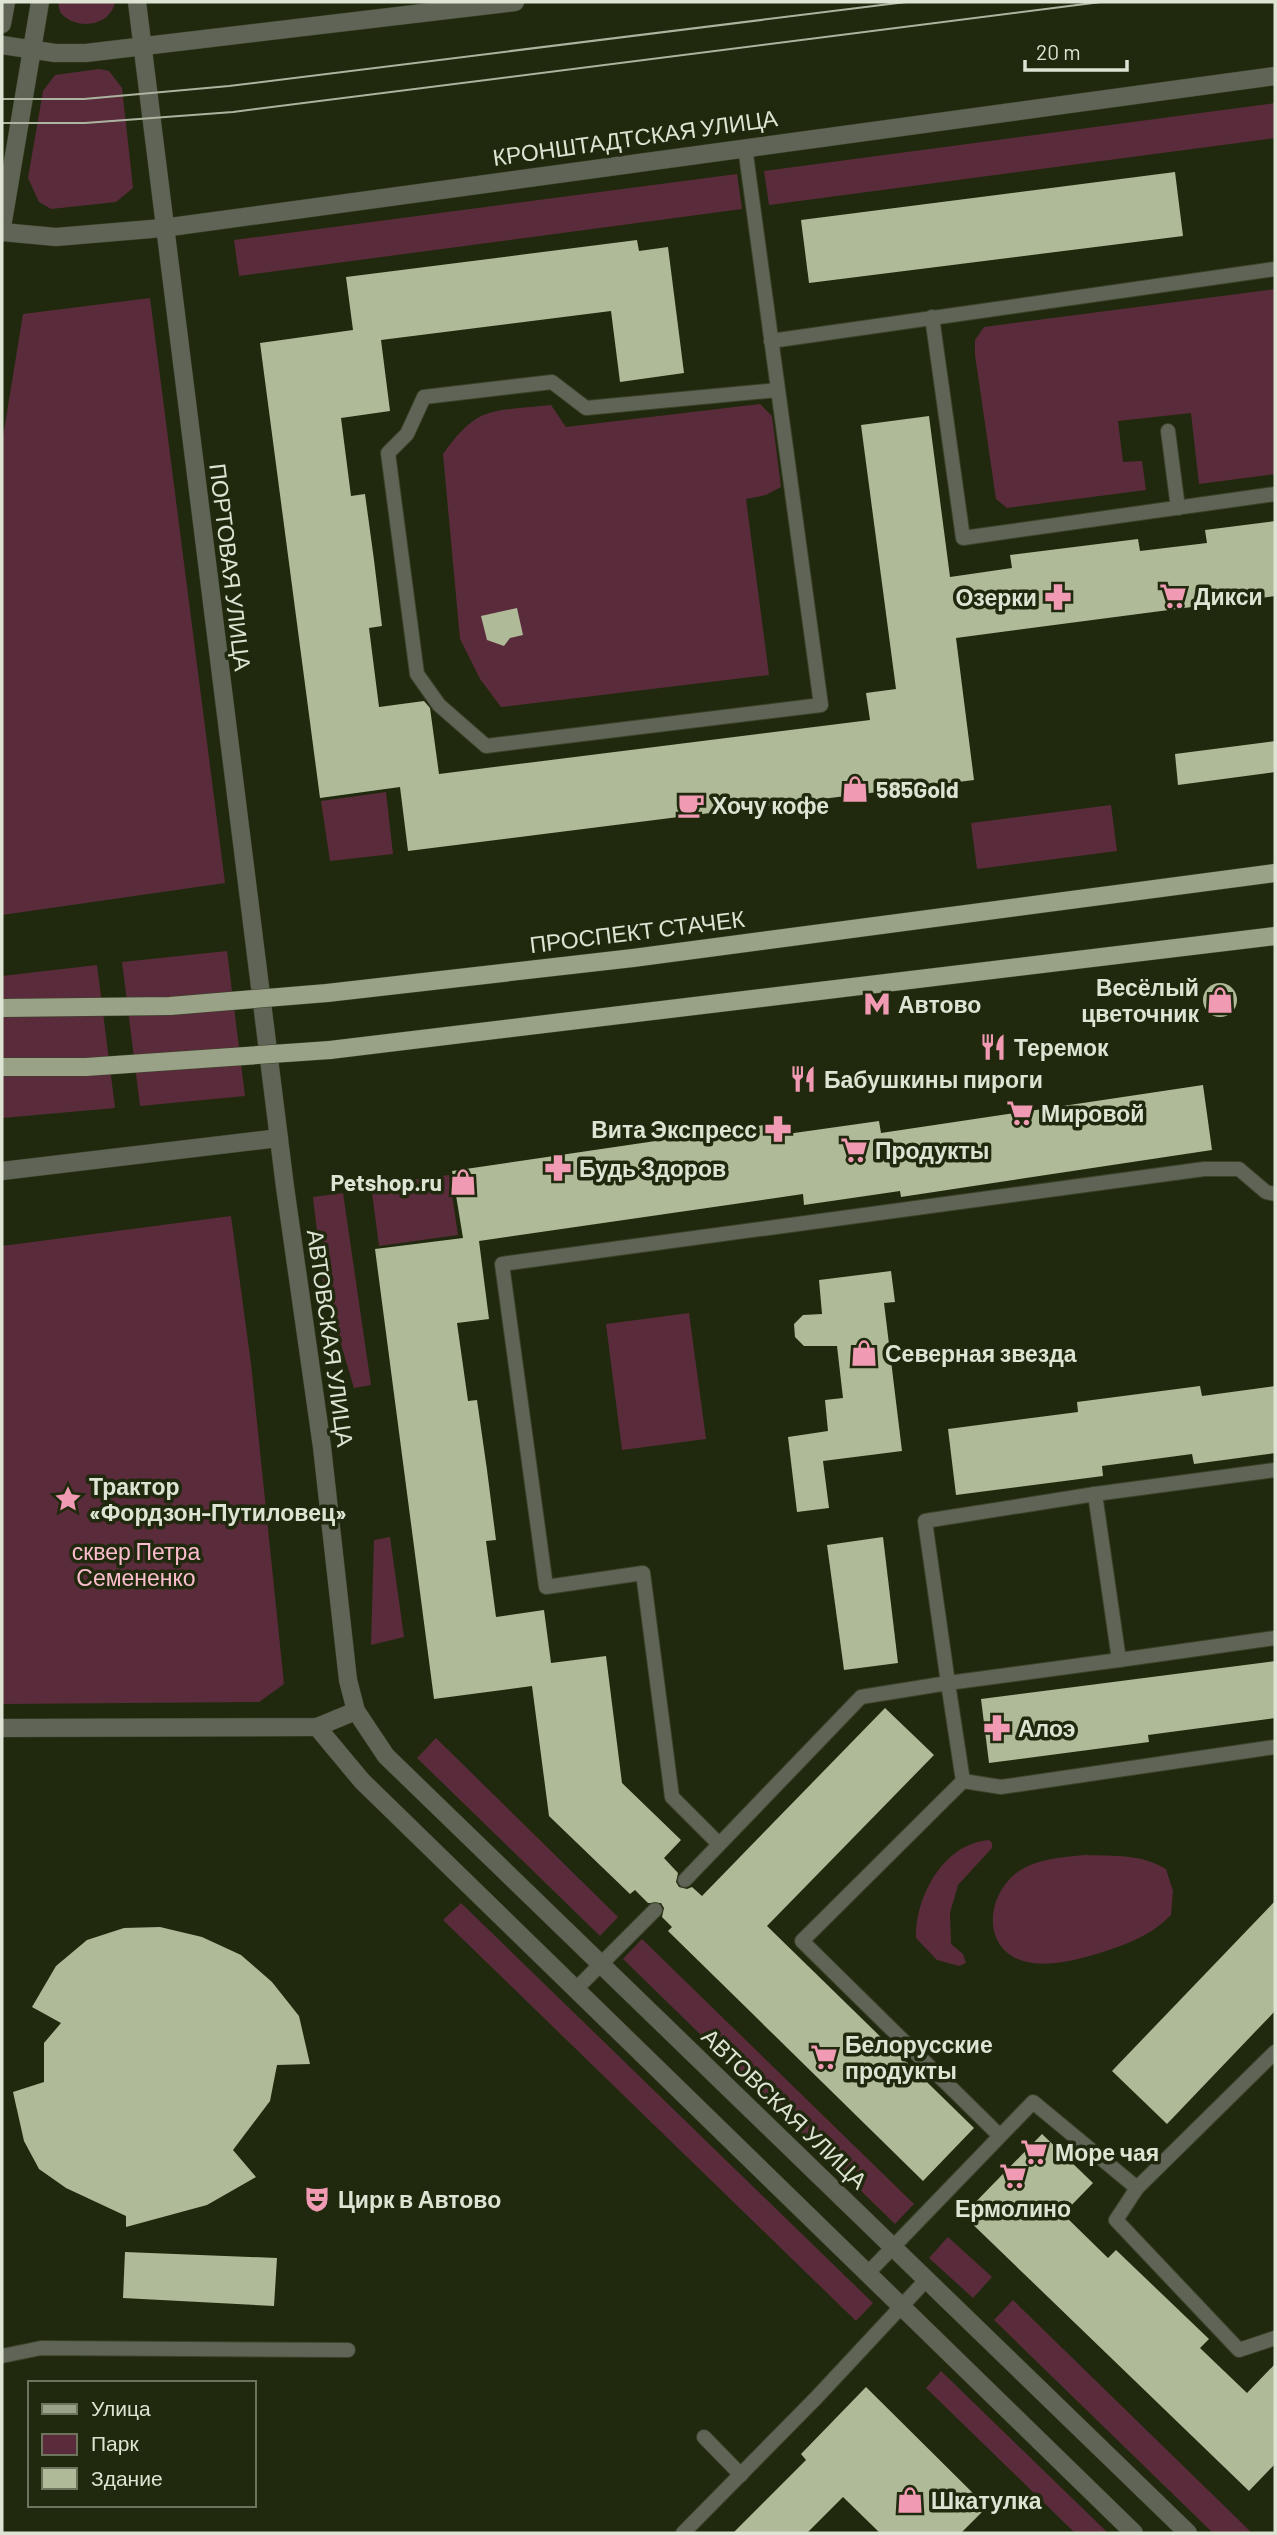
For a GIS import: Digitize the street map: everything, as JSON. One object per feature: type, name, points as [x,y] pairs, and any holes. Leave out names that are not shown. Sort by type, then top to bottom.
[{"type":"main road","name":"ПРОСПЕКТ СТАЧЕК","points":[[2,1007],[170,1006],[355,989],[633,958],[1275,873]]},
{"type":"main road","points":[[2,1066],[86,1067],[237,1058],[361,1046],[1275,936]]},
{"type":"street","points":[[2,24],[6,2]]},
{"type":"street","points":[[2,227],[40,2]]},
{"type":"street","name":"ПОРТОВАЯ УЛИЦА","points":[[137,2],[163,228],[279,1138]]},
{"type":"street","points":[[2,45],[32,50],[86,53],[514,2]]},
{"type":"street","name":"КРОНШТАДТСКАЯ УЛИЦА","points":[[2,232],[56,237],[163,228],[1275,76]]},
{"type":"street","points":[[2,1171],[279,1138]]},
{"type":"street","name":"АВТОВСКАЯ УЛИЦА","points":[[279,1138],[322,1447],[348,1680],[356,1711],[386,1756],[1188,2533]]},
{"type":"street","points":[[2,1728],[317,1727],[356,1711]]},
{"type":"street","points":[[317,1727],[362,1781],[1134,2533]]},
{"type":"lane","points":[[745,147],[821,705],[486,746],[439,705],[416,674],[388,453],[407,434],[424,397],[552,382],[586,408],[778,390]]},
{"type":"lane","points":[[771,341],[1275,269]]},
{"type":"lane","points":[[932,317],[963,538],[1275,494]]},
{"type":"lane","points":[[1168,431],[1178,508]]},
{"type":"lane","points":[[719,1844],[672,1797],[643,1573],[546,1587],[502,1264],[1203,1169],[1238,1169],[1266,1192],[1275,1194]]},
{"type":"lane","points":[[963,1781],[925,1521],[1095,1494],[1275,1470]]},
{"type":"lane","points":[[1095,1494],[1119,1660]]},
{"type":"lane","points":[[685,1880],[861,1697],[1275,1639]]},
{"type":"lane","points":[[963,1781],[1001,1787],[1275,1747]]},
{"type":"lane","points":[[963,1781],[802,1941],[999,2134]]},
{"type":"lane","points":[[575,1990],[655,1910]]},
{"type":"lane","points":[[1275,2053],[1137,2188],[1116,2220],[1239,2350],[1275,2338]]},
{"type":"lane","points":[[867,2274],[1032,2102],[1137,2188]]},
{"type":"lane","points":[[683,2533],[927,2279]]},
{"type":"lane","points":[[2,2356],[41,2348],[348,2350]]},
{"type":"lane","points":[[704,2437],[741,2475]]},
{"type":"green space","points":[[58,2],[115,2],[106,17],[91,24],[83,24],[66,18],[60,12]]},
{"type":"green space","points":[[99,69],[109,71],[122,88],[133,188],[116,202],[51,209],[39,202],[28,178],[43,91],[55,75]]},
{"type":"green space","points":[[1275,103],[1275,138],[769,205],[764,171]]},
{"type":"green space","points":[[737,174],[742,209],[239,276],[234,240]]},
{"type":"green space","points":[[1275,289],[1275,474],[1199,484],[1191,413],[1118,421],[1123,462],[1142,461],[1146,490],[1007,508],[996,499],[975,355],[975,340],[984,327]]},
{"type":"green space","points":[[150,298],[225,883],[2,915],[2,443],[23,314]]},
{"type":"green space","points":[[760,404],[772,416],[781,487],[766,495],[746,499],[769,675],[501,707],[480,679],[460,639],[443,454],[456,438],[478,418],[515,408],[551,405],[566,427]]},
{"type":"green space","points":[[386,792],[393,854],[330,861],[321,801]]},
{"type":"green space","points":[[1111,805],[1117,851],[977,869],[971,823]]},
{"type":"green space","points":[[227,951],[245,1096],[140,1106],[122,962]]},
{"type":"green space","points":[[97,965],[115,1108],[2,1118],[2,976]]},
{"type":"green space","points":[[449,1175],[458,1235],[379,1246],[371,1185]]},
{"type":"green space","points":[[343,1193],[371,1385],[354,1388],[323,1284],[313,1197]]},
{"type":"green space","name":"сквер Петра Семененко","points":[[231,1216],[251,1364],[284,1684],[259,1702],[2,1704],[2,1246]]},
{"type":"green space","points":[[689,1313],[706,1439],[622,1450],[606,1324]]},
{"type":"green space","points":[[390,1537],[404,1637],[371,1645],[374,1540]]},
{"type":"green space","points":[[436,1738],[618,1917],[600,1936],[417,1758]]},
{"type":"green space","points":[[989,1840],[992,1848],[958,1885],[950,1913],[951,1944],[963,1954],[966,1963],[959,1966],[937,1960],[916,1938],[917,1922],[927,1890],[935,1875],[958,1851],[973,1843]]},
{"type":"green space","points":[[1086,1855],[1138,1858],[1166,1869],[1173,1891],[1171,1915],[1156,1928],[1133,1941],[1070,1961],[1033,1963],[1017,1959],[1005,1951],[997,1940],[993,1927],[993,1913],[1004,1886],[1015,1874],[1030,1865]]},
{"type":"green space","points":[[461,1903],[873,2303],[856,2321],[443,1920]]},
{"type":"green space","points":[[642,1939],[914,2204],[895,2224],[623,1959]]},
{"type":"green space","points":[[948,2237],[992,2277],[973,2298],[929,2258]]},
{"type":"green space","points":[[1013,2300],[1252,2533],[1213,2533],[994,2320]]},
{"type":"green space","points":[[941,2371],[1108,2533],[1075,2533],[926,2388]]},
{"type":"building","points":[[1175,172],[1183,236],[809,283],[801,220]]},
{"type":"building","points":[[637,240],[639,251],[668,247],[684,373],[620,382],[611,311],[381,340],[390,411],[341,418],[351,496],[365,494],[374,560],[382,626],[369,628],[379,707],[424,701],[430,708],[439,774],[870,720],[866,693],[896,689],[861,425],[929,416],[950,577],[1012,568],[1010,555],[1138,539],[1140,551],[1207,543],[1205,530],[1275,521],[1275,596],[956,638],[974,780],[408,851],[400,787],[320,798],[260,343],[353,330],[346,277]]},
{"type":"building","points":[[517,608],[523,635],[510,638],[504,646],[487,640],[481,616]]},
{"type":"building","points":[[1275,741],[1275,772],[1178,785],[1175,754]]},
{"type":"building","name":"Весёлый цветочник","points":[[1220,983],[1232,988],[1237,1000],[1232,1012],[1220,1017],[1208,1012],[1203,1000],[1208,988]]},
{"type":"building","points":[[1203,1085],[1212,1150],[901,1197],[900,1191],[804,1205],[803,1194],[479,1241],[489,1319],[457,1323],[468,1401],[477,1400],[487,1470],[496,1540],[486,1541],[496,1617],[544,1610],[551,1663],[606,1656],[622,1783],[681,1840],[664,1858],[678,1873],[676,1882],[679,1887],[692,1887],[702,1896],[885,1708],[934,1755],[767,1926],[974,2128],[923,2181],[668,1931],[672,1927],[662,1917],[664,1908],[661,1903],[648,1903],[635,1890],[630,1894],[549,1816],[532,1686],[434,1699],[375,1249],[463,1238],[452,1171],[785,1122],[787,1134],[879,1121],[881,1133]]},
{"type":"building","name":"Северная звезда","points":[[891,1271],[895,1302],[884,1303],[902,1451],[823,1461],[829,1508],[797,1512],[788,1437],[828,1431],[825,1400],[843,1398],[837,1346],[804,1346],[795,1337],[794,1324],[803,1315],[822,1314],[819,1280]]},
{"type":"building","points":[[1200,1386],[1202,1396],[1275,1386],[1275,1453],[1194,1464],[1192,1454],[1102,1466],[1103,1476],[956,1495],[948,1429],[1078,1412],[1077,1402]]},
{"type":"building","points":[[883,1537],[898,1663],[844,1670],[827,1545]]},
{"type":"building","points":[[1275,1661],[1275,1718],[1148,1735],[1149,1742],[989,1763],[981,1699]]},
{"type":"building","points":[[1275,1901],[1275,2011],[1167,2124],[1112,2071]]},
{"type":"building","points":[[160,1927],[202,1937],[241,1955],[272,1982],[299,2016],[310,2064],[277,2065],[270,2101],[233,2150],[256,2177],[207,2205],[126,2227],[126,2216],[66,2188],[39,2169],[24,2141],[13,2092],[44,2082],[44,2043],[61,2023],[32,2007],[56,1966],[87,1940],[124,1928]]},
{"type":"building","points":[[1042,2134],[1093,2183],[1063,2214],[1108,2258],[1116,2250],[1209,2339],[1200,2348],[1247,2393],[1275,2364],[1275,2464],[1249,2491],[963,2215]]},
{"type":"building","points":[[125,2252],[277,2258],[274,2306],[123,2298]]},
{"type":"building","points":[[866,2387],[987,2507],[961,2533],[880,2533],[843,2497],[807,2533],[733,2533],[806,2460],[801,2454]]},
{"type":"tram line","points":[[2,99],[84,99],[229,86],[906,2]]},
{"type":"tram line","points":[[2,123],[85,123],[233,112],[1101,2]]},
{"type":"place","name":"Дикси","points":[[1173,596]]},
{"type":"place","name":"Озерки","points":[[1058,597]]},
{"type":"place","name":"585Gold","points":[[855,789]]},
{"type":"place","name":"Хочу кофе","points":[[691,805]]},
{"type":"place","name":"Весёлый цветочник","points":[[1220,1000]]},
{"type":"place","name":"Автово","points":[[877,1004]]},
{"type":"place","name":"Теремок","points":[[993,1047]]},
{"type":"place","name":"Бабушкины пироги","points":[[803,1079]]},
{"type":"place","name":"Мировой","points":[[1020,1113]]},
{"type":"place","name":"Вита Экспресс","points":[[778,1129]]},
{"type":"place","name":"Продукты","points":[[854,1150]]},
{"type":"place","name":"Будь Здоров","points":[[558,1168]]},
{"type":"place","name":"Petshop.ru","points":[[463,1182]]},
{"type":"place","name":"Северная звезда","points":[[864,1353]]},
{"type":"place","name":"Трактор «Фордзон-Путиловец»","points":[[68,1499]]},
{"type":"place","name":"Алоэ","points":[[997,1728]]},
{"type":"place","name":"Белорусские продукты","points":[[824,2057]]},
{"type":"place","name":"Море чая","points":[[1034,2152]]},
{"type":"place","name":"Ермолино","points":[[1013,2176]]},
{"type":"place","name":"Цирк в Автово","points":[[317,2199]]},
{"type":"place","name":"Шкатулка","points":[[910,2500]]}]
